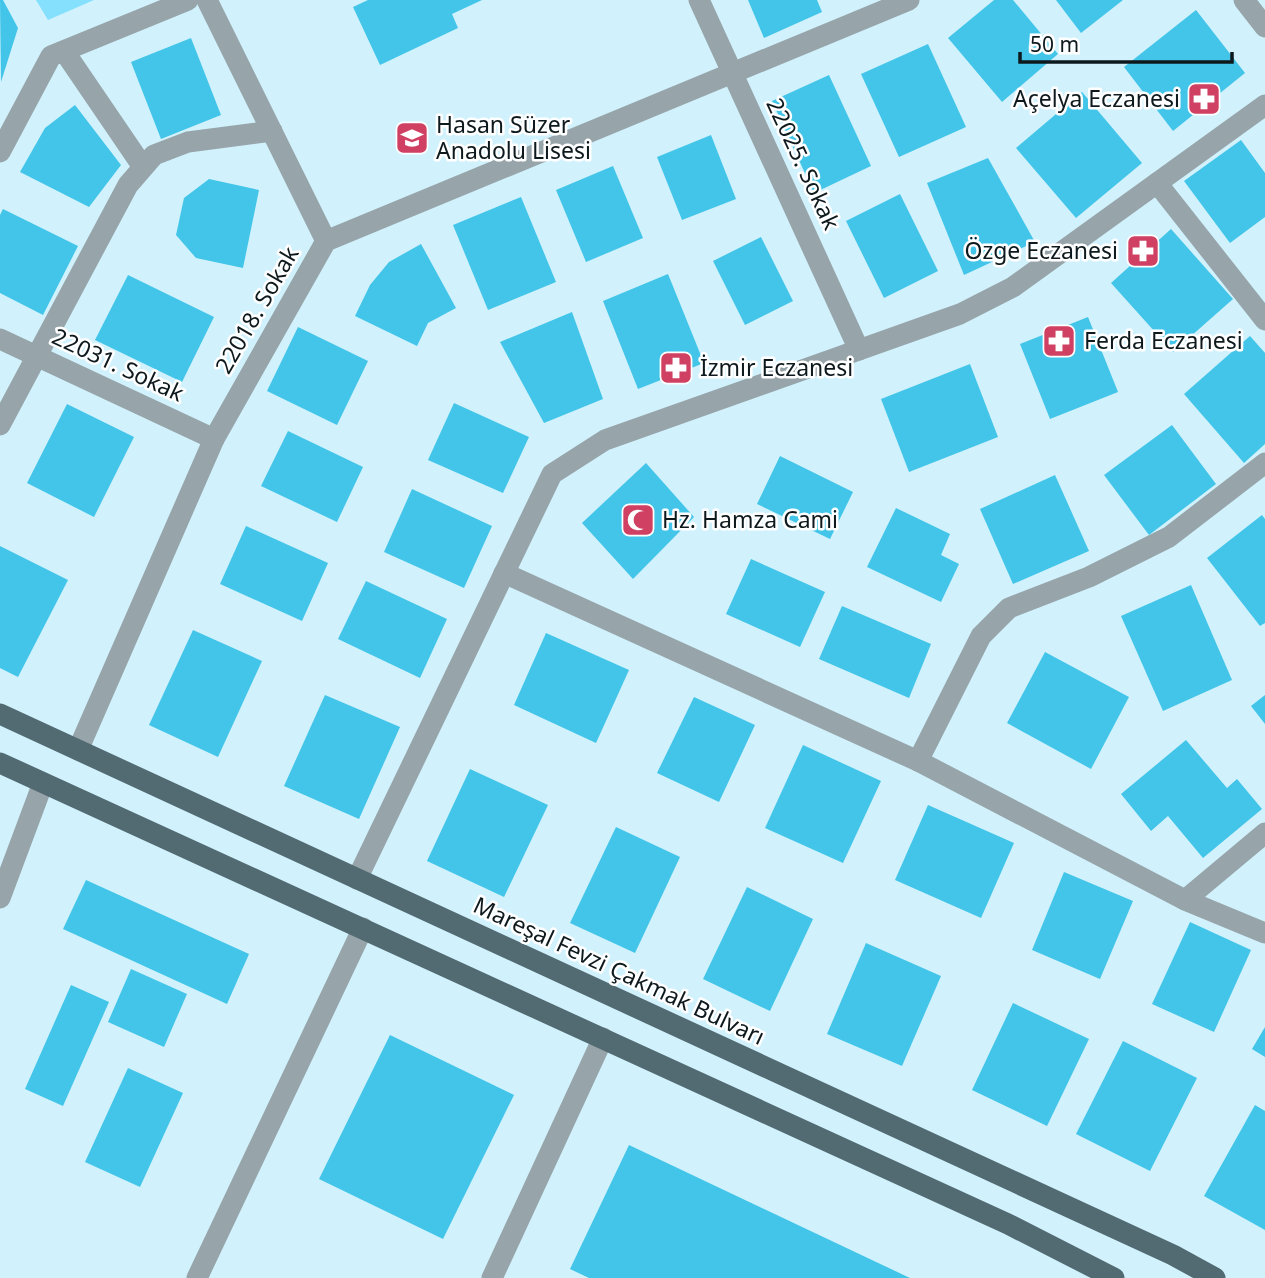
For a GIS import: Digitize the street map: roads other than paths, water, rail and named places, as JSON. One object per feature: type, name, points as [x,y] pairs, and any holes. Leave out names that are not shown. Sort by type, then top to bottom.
[{"type":"main road","name":"Mareşal Fevzi Çakmak Bulvarı","points":[[0,714],[1149,1244],[1215,1278]]},
{"type":"main road","points":[[0,763],[1008,1224],[1114,1278]]},
{"type":"street","points":[[0,152],[51,57],[188,0]]},
{"type":"street","points":[[207,0],[327,241]]},
{"type":"street","name":"22025. Sokak","points":[[699,0],[859,350]]},
{"type":"street","name":"22018. Sokak","points":[[78,750],[214,439],[327,241],[909,0]]},
{"type":"street","points":[[1244,0],[1265,27]]},
{"type":"street","points":[[64,51],[143,167]]},
{"type":"street","points":[[357,879],[552,474],[605,440],[960,314],[1013,287],[1265,105]]},
{"type":"street","points":[[0,425],[128,185],[153,155],[188,142],[272,131]]},
{"type":"street","points":[[1157,183],[1265,320]]},
{"type":"street","name":"22031. Sokak","points":[[0,340],[214,439]]},
{"type":"street","points":[[918,761],[982,636],[1009,608],[1089,577],[1169,537],[1265,463]]},
{"type":"street","points":[[504,573],[918,761],[1185,900],[1265,933]]},
{"type":"street","points":[[0,898],[43,783]]},
{"type":"street","points":[[1185,900],[1265,833]]},
{"type":"street","points":[[197,1278],[363,928]]},
{"type":"street","points":[[492,1278],[603,1038]]},
{"type":"place","name":"Açelya Eczanesi","points":[[1204,99]]},
{"type":"place","name":"Hasan Süzer Anadolu Lisesi","points":[[412,138]]},
{"type":"place","name":"Özge Eczanesi","points":[[1143,251]]},
{"type":"place","name":"Ferda Eczanesi","points":[[1059,341]]},
{"type":"place","name":"İzmir Eczanesi","points":[[676,368]]},
{"type":"place","name":"Hz. Hamza Cami","points":[[638,520]]}]
